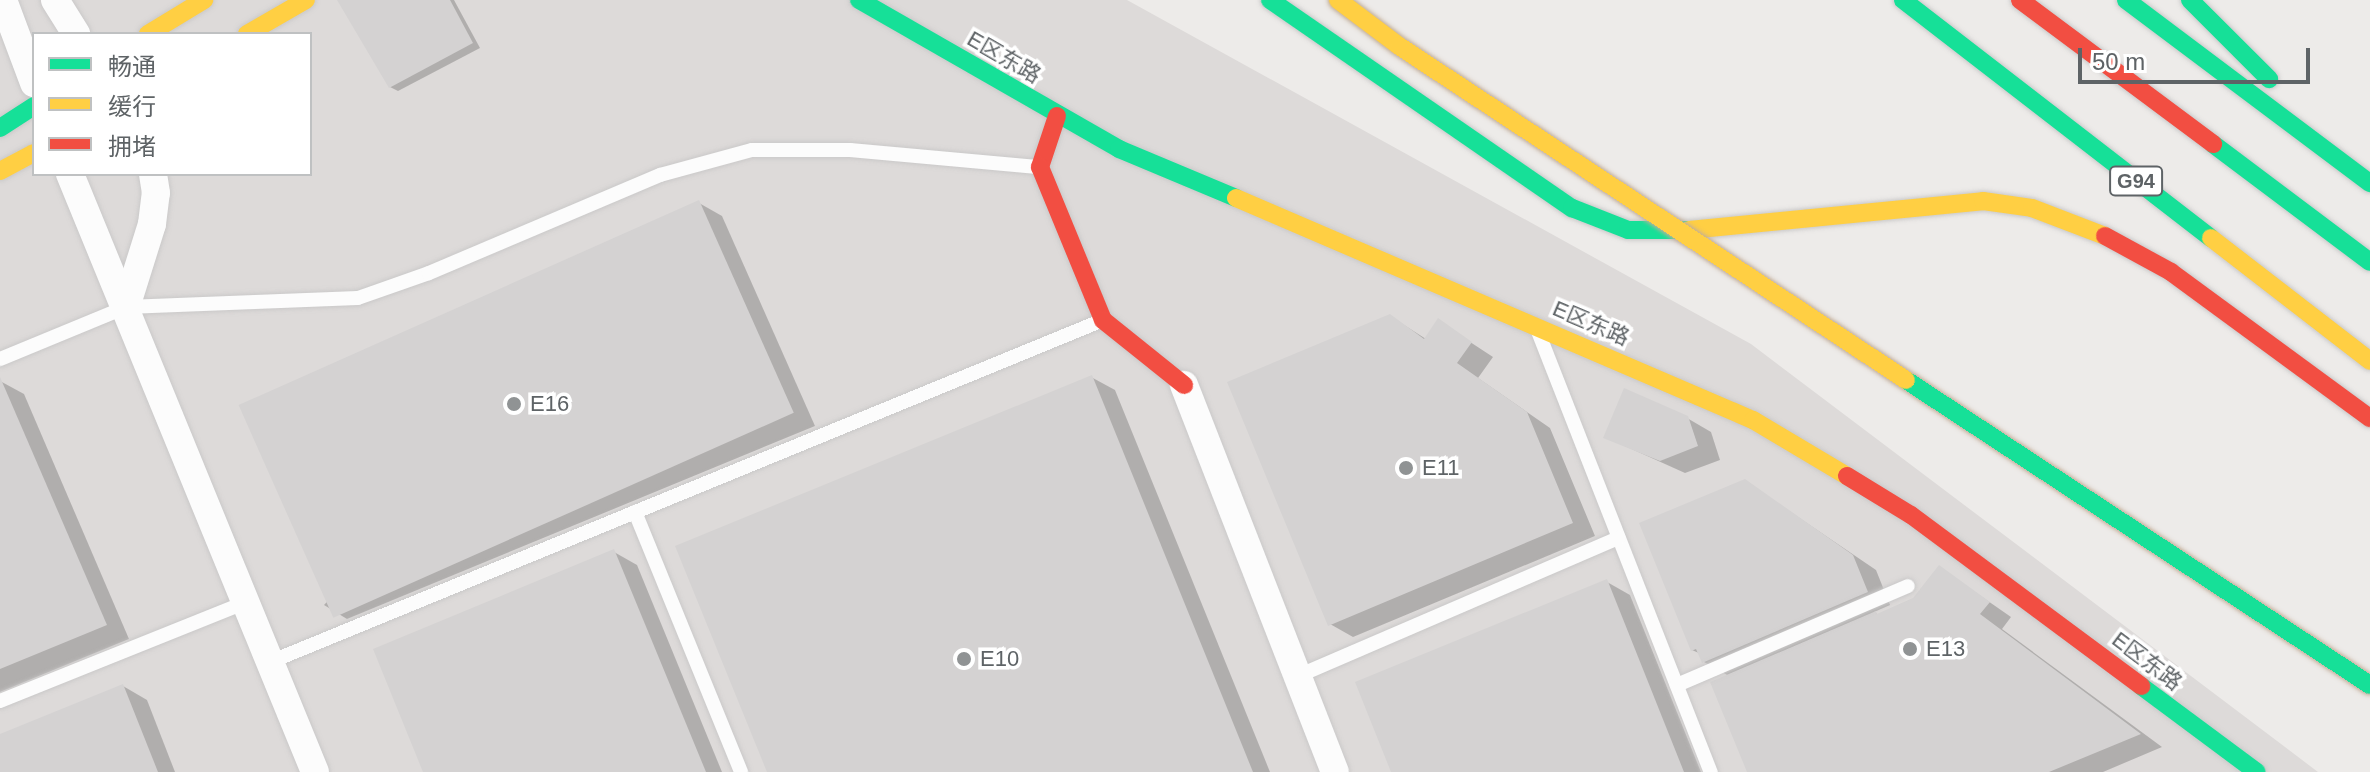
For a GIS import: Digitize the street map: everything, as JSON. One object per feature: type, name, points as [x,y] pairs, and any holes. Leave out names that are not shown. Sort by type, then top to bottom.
[{"type":"main road","points":[[151,32],[204,0]]},
{"type":"main road","points":[[250,32],[306,0]]},
{"type":"main road","name":"E区东路","points":[[859,0],[1119,149],[1753,420],[1911,515],[2257,772]]},
{"type":"main road","points":[[1270,0],[1572,208],[1628,230],[1700,230],[1983,201],[2032,208],[2106,236],[2171,272],[2370,418]]},
{"type":"main road","points":[[1338,0],[1399,46],[2370,685]]},
{"type":"main road","name":"G94","points":[[1903,0],[2370,361]]},
{"type":"main road","points":[[2020,0],[2370,262]]},
{"type":"main road","points":[[2126,0],[2370,181]]},
{"type":"main road","points":[[2190,0],[2370,181]]},
{"type":"main road","points":[[0,128],[32,107]]},
{"type":"main road","points":[[1057,116],[1040,167],[1103,320],[1184,385]]},
{"type":"main road","points":[[0,171],[32,154]]},
{"type":"street","points":[[3,0],[32,78]]},
{"type":"street","points":[[55,0],[75,32]]},
{"type":"street","points":[[71,176],[315,772]]},
{"type":"street","points":[[126,307],[152,224],[156,193],[153,176]]},
{"type":"street","points":[[1184,385],[1335,772]]},
{"type":"lane","points":[[0,359],[126,307],[358,298],[429,273],[660,175],[752,150],[865,151],[1040,167]]},
{"type":"lane","points":[[270,662],[1103,320]]},
{"type":"lane","points":[[1536,326],[1711,772]]},
{"type":"lane","points":[[635,512],[741,772]]},
{"type":"lane","points":[[1298,676],[1619,538]]},
{"type":"lane","points":[[1677,685],[1908,586]]},
{"type":"lane","points":[[0,701],[246,602]]},
{"type":"shaded area","points":[[0,0],[1127,0],[1751,344],[2318,772],[0,772]]},
{"type":"building","points":[[337,0],[450,0],[473,43],[389,88]]},
{"type":"building","name":"E16","points":[[699,200],[794,413],[333,618],[239,405]]},
{"type":"building","name":"E11","points":[[1390,314],[1424,339],[1438,318],[1472,342],[1457,363],[1527,412],[1573,523],[1328,626],[1227,382]]},
{"type":"building","name":"E10","points":[[1092,375],[1253,772],[767,772],[675,546]]},
{"type":"building","points":[[0,377],[107,625],[0,669]]},
{"type":"building","points":[[1624,388],[1688,416],[1698,446],[1660,461],[1603,438]]},
{"type":"building","points":[[1745,479],[1853,555],[1868,592],[1702,663],[1696,649],[1691,651],[1639,523]]},
{"type":"building","points":[[614,549],[706,772],[423,772],[373,649]]},
{"type":"building","name":"E13","points":[[1939,565],[1990,602],[1980,614],[2141,734],[2049,772],[1747,772],[1710,682],[1913,598]]},
{"type":"building","points":[[1607,579],[1684,772],[1391,772],[1355,682]]},
{"type":"building","points":[[123,684],[158,772],[0,772],[0,734]]},
{"type":"traffic: fast","points":[[859,0],[1119,149],[1236,198]]},
{"type":"traffic: fast","points":[[1270,0],[1572,208],[1628,230],[1689,230]]},
{"type":"traffic: fast","points":[[1903,0],[2211,238]]},
{"type":"traffic: fast","points":[[2126,0],[2370,183]]},
{"type":"traffic: fast","points":[[2190,0],[2269,79]]},
{"type":"traffic: fast","points":[[0,128],[32,107]]},
{"type":"traffic: fast","points":[[2213,144],[2370,262]]},
{"type":"traffic: fast","points":[[1906,380],[2370,685]]},
{"type":"traffic: fast","points":[[2141,686],[2257,772]]},
{"type":"traffic: slow","points":[[151,32],[204,0]]},
{"type":"traffic: slow","points":[[250,32],[306,0]]},
{"type":"traffic: slow","points":[[1338,0],[1399,46],[1906,380]]},
{"type":"traffic: slow","points":[[0,171],[32,154]]},
{"type":"traffic: slow","points":[[1236,198],[1753,420],[1847,476]]},
{"type":"traffic: slow","points":[[1689,230],[1983,201],[2032,208],[2105,236]]},
{"type":"traffic: slow","points":[[2211,238],[2370,361]]},
{"type":"traffic: jam","points":[[2020,0],[2213,144]]},
{"type":"traffic: jam","points":[[1057,116],[1040,167],[1103,320],[1184,385]]},
{"type":"traffic: jam","points":[[2105,236],[2171,272],[2370,418]]},
{"type":"traffic: jam","points":[[1847,476],[1911,515],[2141,686]]},
{"type":"place","name":"E16","points":[[514,404]]},
{"type":"place","name":"E11","points":[[1406,468]]},
{"type":"place","name":"E13","points":[[1910,649]]},
{"type":"place","name":"E10","points":[[964,659]]}]
